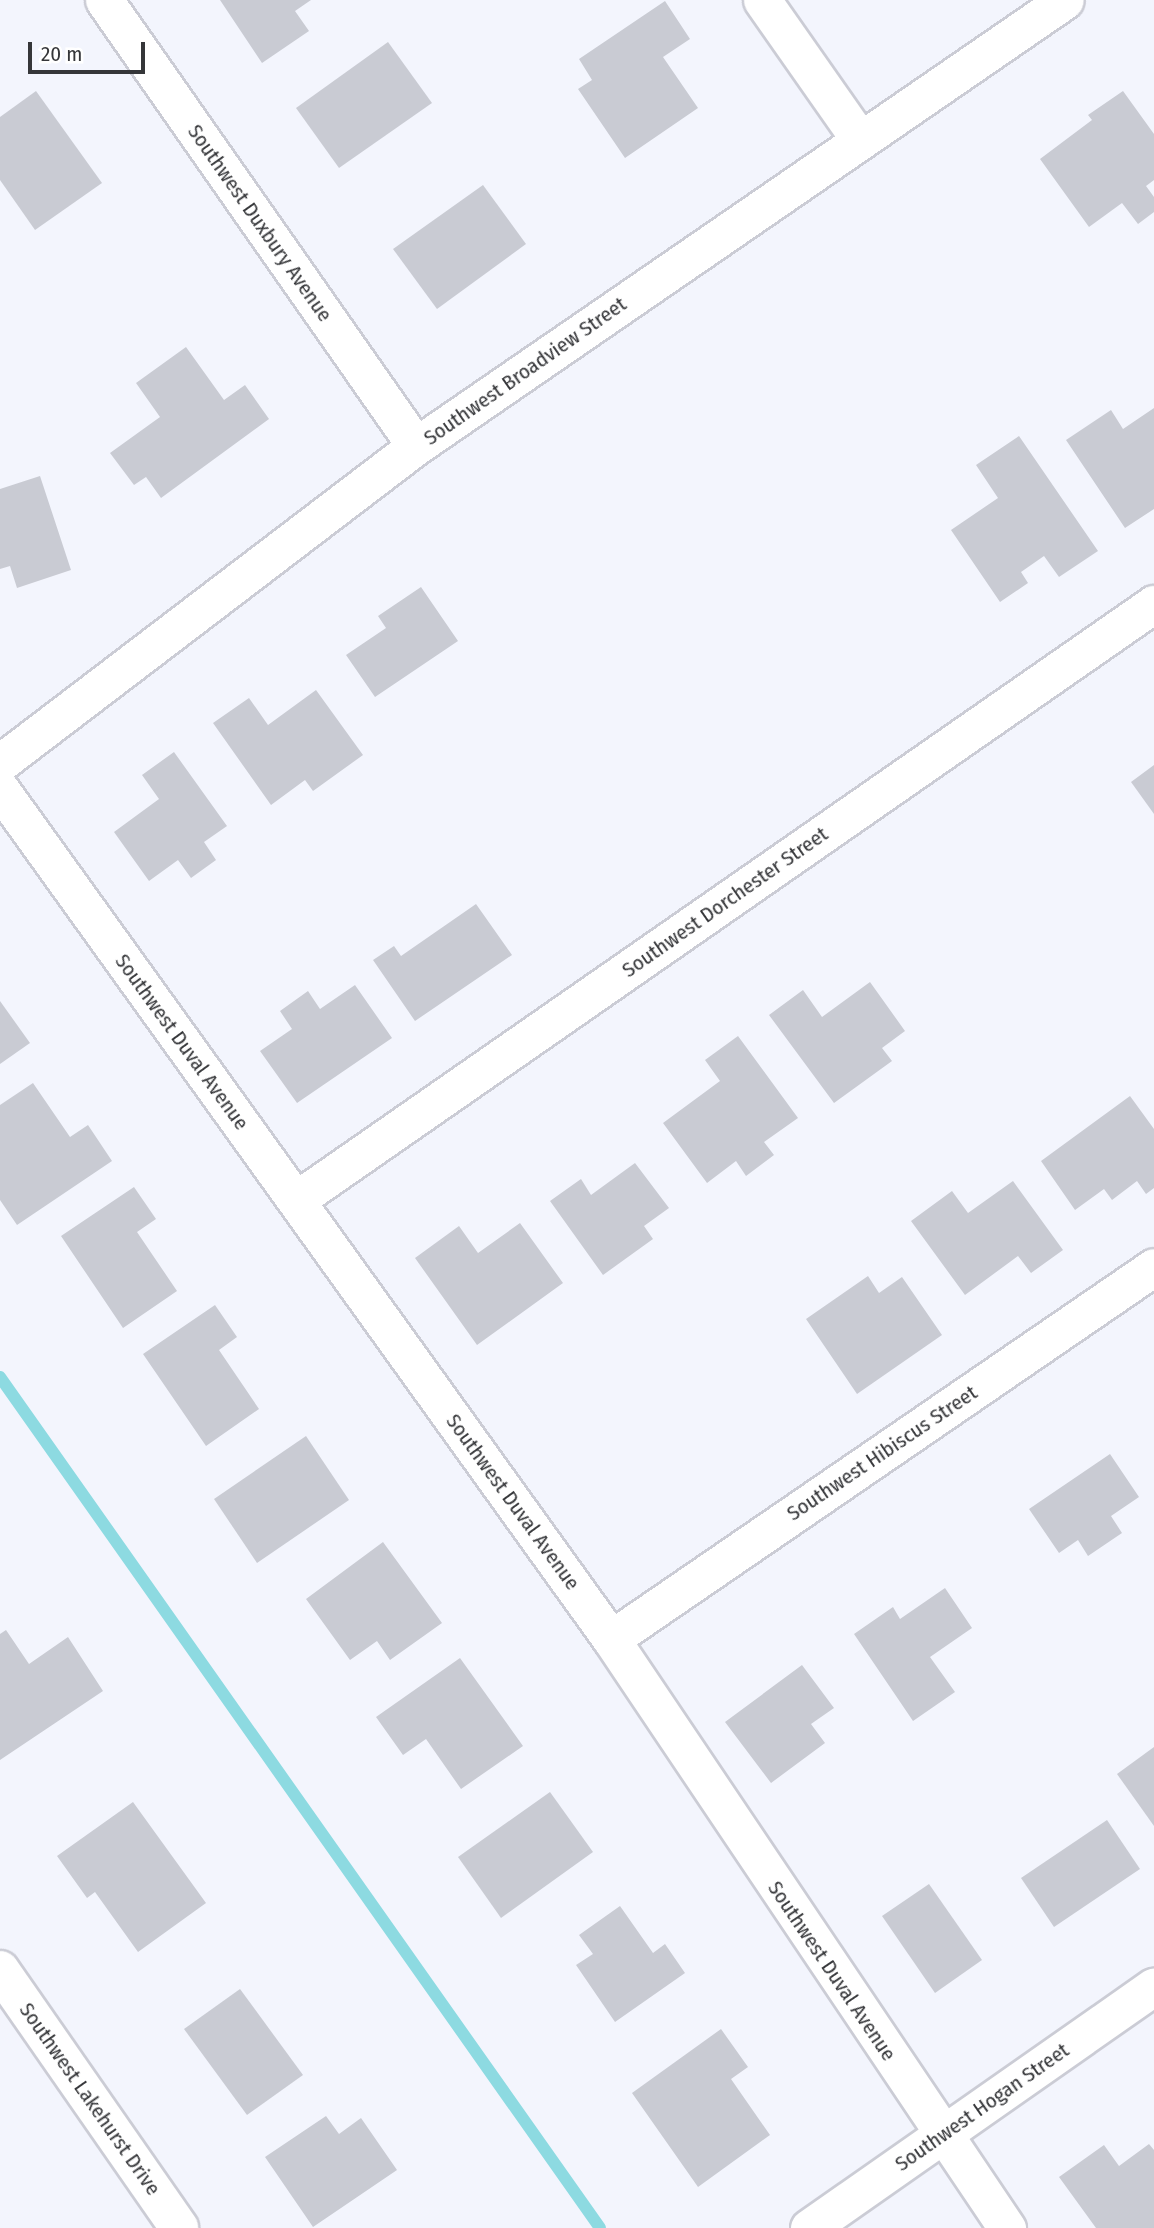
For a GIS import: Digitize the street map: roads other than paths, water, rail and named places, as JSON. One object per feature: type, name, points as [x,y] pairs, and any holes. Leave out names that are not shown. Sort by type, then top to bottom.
[{"type":"street","name":"Southwest Duxbury Avenue","points":[[104,0],[416,446]]},
{"type":"street","points":[[762,0],[860,140]]},
{"type":"street","name":"Southwest Broadview Street","points":[[0,763],[416,446],[1065,0]]},
{"type":"street","name":"Southwest Dorchester Street","points":[[296,1200],[1154,604]]},
{"type":"street","name":"Southwest Duval Avenue","points":[[0,789],[611,1639],[1007,2228]]},
{"type":"street","name":"Southwest Hibiscus Street","points":[[611,1639],[1154,1268]]},
{"type":"street","name":"Southwest Lakehurst Drive","points":[[0,1970],[179,2228]]},
{"type":"street","name":"Southwest Hogan Street","points":[[809,2228],[1154,1986]]},
{"type":"waterway","points":[[0,1377],[600,2228]]}]
